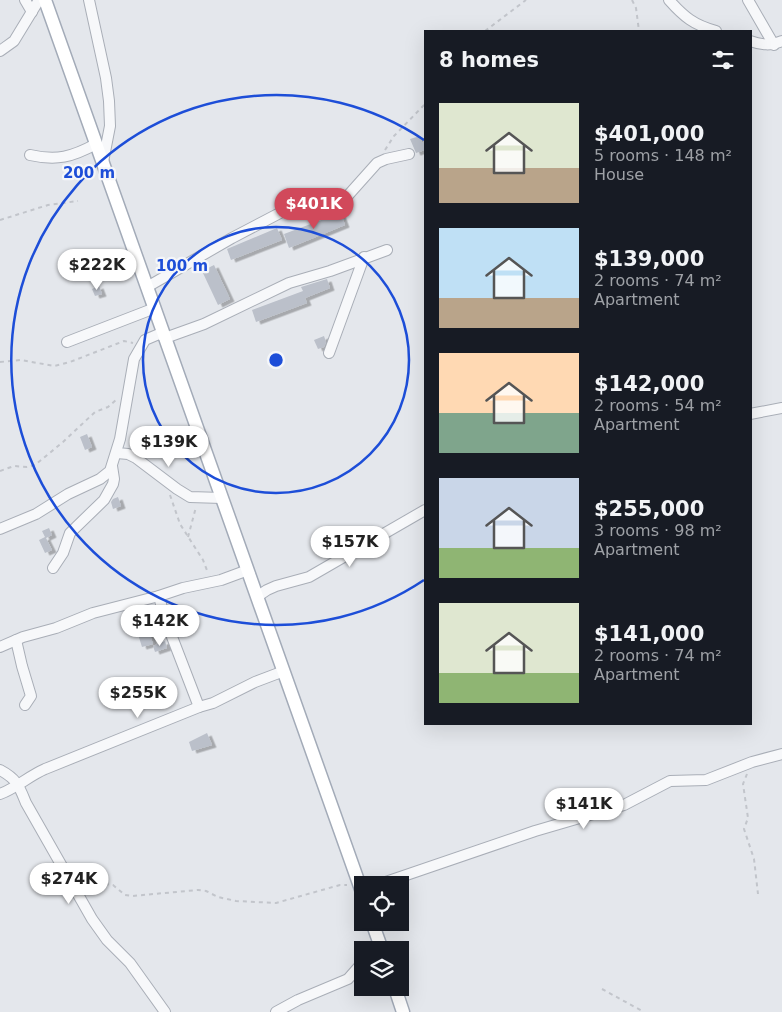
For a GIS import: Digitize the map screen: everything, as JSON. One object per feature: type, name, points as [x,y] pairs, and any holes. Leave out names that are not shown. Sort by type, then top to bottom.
[{"type":"main road","points":[[45,0],[357,876]]},
{"type":"main road","points":[[398,996],[403,1012]]},
{"type":"street","points":[[25,0],[32,12]]},
{"type":"street","points":[[0,51],[14,41],[39,0]]},
{"type":"street","points":[[669,0],[684,16],[701,27],[712,30]]},
{"type":"street","points":[[748,0],[778,43],[761,45],[752,43]]},
{"type":"street","points":[[88,1],[106,78],[109,101],[110,126],[103,162]]},
{"type":"street","points":[[30,155],[42,158],[65,158],[96,144]]},
{"type":"street","points":[[147,287],[232,238],[299,203],[309,201],[335,210],[377,163],[409,154]]},
{"type":"street","points":[[0,530],[30,517],[68,494],[100,479],[110,471],[117,453],[134,359],[144,340],[159,334],[165,338],[204,324],[289,283],[330,271],[387,250]]},
{"type":"street","points":[[329,353],[364,257]]},
{"type":"street","points":[[67,342],[155,308]]},
{"type":"street","points":[[752,414],[782,408]]},
{"type":"street","points":[[117,453],[128,454],[136,458],[190,497],[222,498]]},
{"type":"street","points":[[53,568],[63,553],[70,533],[97,507],[113,484],[112,466]]},
{"type":"street","points":[[258,596],[276,586],[309,577],[424,511]]},
{"type":"street","points":[[0,647],[93,613],[211,582],[248,570]]},
{"type":"street","points":[[158,596],[199,708]]},
{"type":"street","points":[[16,640],[31,696],[25,706]]},
{"type":"street","points":[[0,794],[45,769],[213,703],[255,682],[284,671]]},
{"type":"street","points":[[404,876],[535,832],[624,805],[670,781],[706,780],[752,762],[782,754]]},
{"type":"street","points":[[0,770],[18,784],[26,803],[92,919],[107,940],[130,963],[165,1012]]},
{"type":"street","points":[[276,1012],[298,1000],[348,979],[354,972]]},
{"type":"path","points":[[487,30],[526,0]]},
{"type":"path","points":[[632,0],[636,8],[639,30]]},
{"type":"path","points":[[385,150],[394,136],[424,105]]},
{"type":"path","points":[[0,220],[48,205],[78,201]]},
{"type":"path","points":[[0,362],[21,360],[54,366],[70,362],[124,341],[140,346]]},
{"type":"path","points":[[0,470],[14,466],[27,467],[35,465],[95,412],[108,407],[128,392]]},
{"type":"path","points":[[166,481],[174,512],[203,560],[211,582]]},
{"type":"path","points":[[188,538],[199,497]]},
{"type":"path","points":[[752,762],[743,784],[748,818],[744,826],[754,859],[758,894]]},
{"type":"path","points":[[68,879],[114,885],[126,895],[132,896],[198,890],[227,899],[262,904],[291,900],[340,885],[354,888]]},
{"type":"path","points":[[602,989],[644,1012]]},
{"type":"building","points":[[420,136],[422,143],[424,142],[424,150],[416,153],[410,139]]},
{"type":"building","points":[[341,214],[345,225],[289,248],[284,234]]},
{"type":"building","points":[[277,228],[282,240],[231,260],[227,249]]},
{"type":"building","points":[[89,264],[93,273],[84,277],[80,268]]},
{"type":"building","points":[[214,265],[230,299],[218,305],[202,271]]},
{"type":"building","points":[[327,279],[330,288],[305,298],[307,303],[256,322],[252,310],[303,291],[301,287]]},
{"type":"building","points":[[99,286],[102,294],[95,296],[92,289]]},
{"type":"building","points":[[324,336],[326,342],[324,347],[318,349],[314,340]]},
{"type":"building","points":[[87,434],[92,447],[85,450],[80,437]]},
{"type":"building","points":[[118,497],[121,506],[113,509],[111,502]]},
{"type":"building","points":[[49,528],[52,535],[46,538],[52,550],[45,553],[39,540],[45,537],[42,531]]},
{"type":"building","points":[[145,619],[153,644],[142,647],[136,628],[138,628],[136,621]]},
{"type":"building","points":[[165,641],[167,648],[155,652],[153,646]]},
{"type":"building","points":[[207,733],[212,745],[192,751],[189,742]]}]
